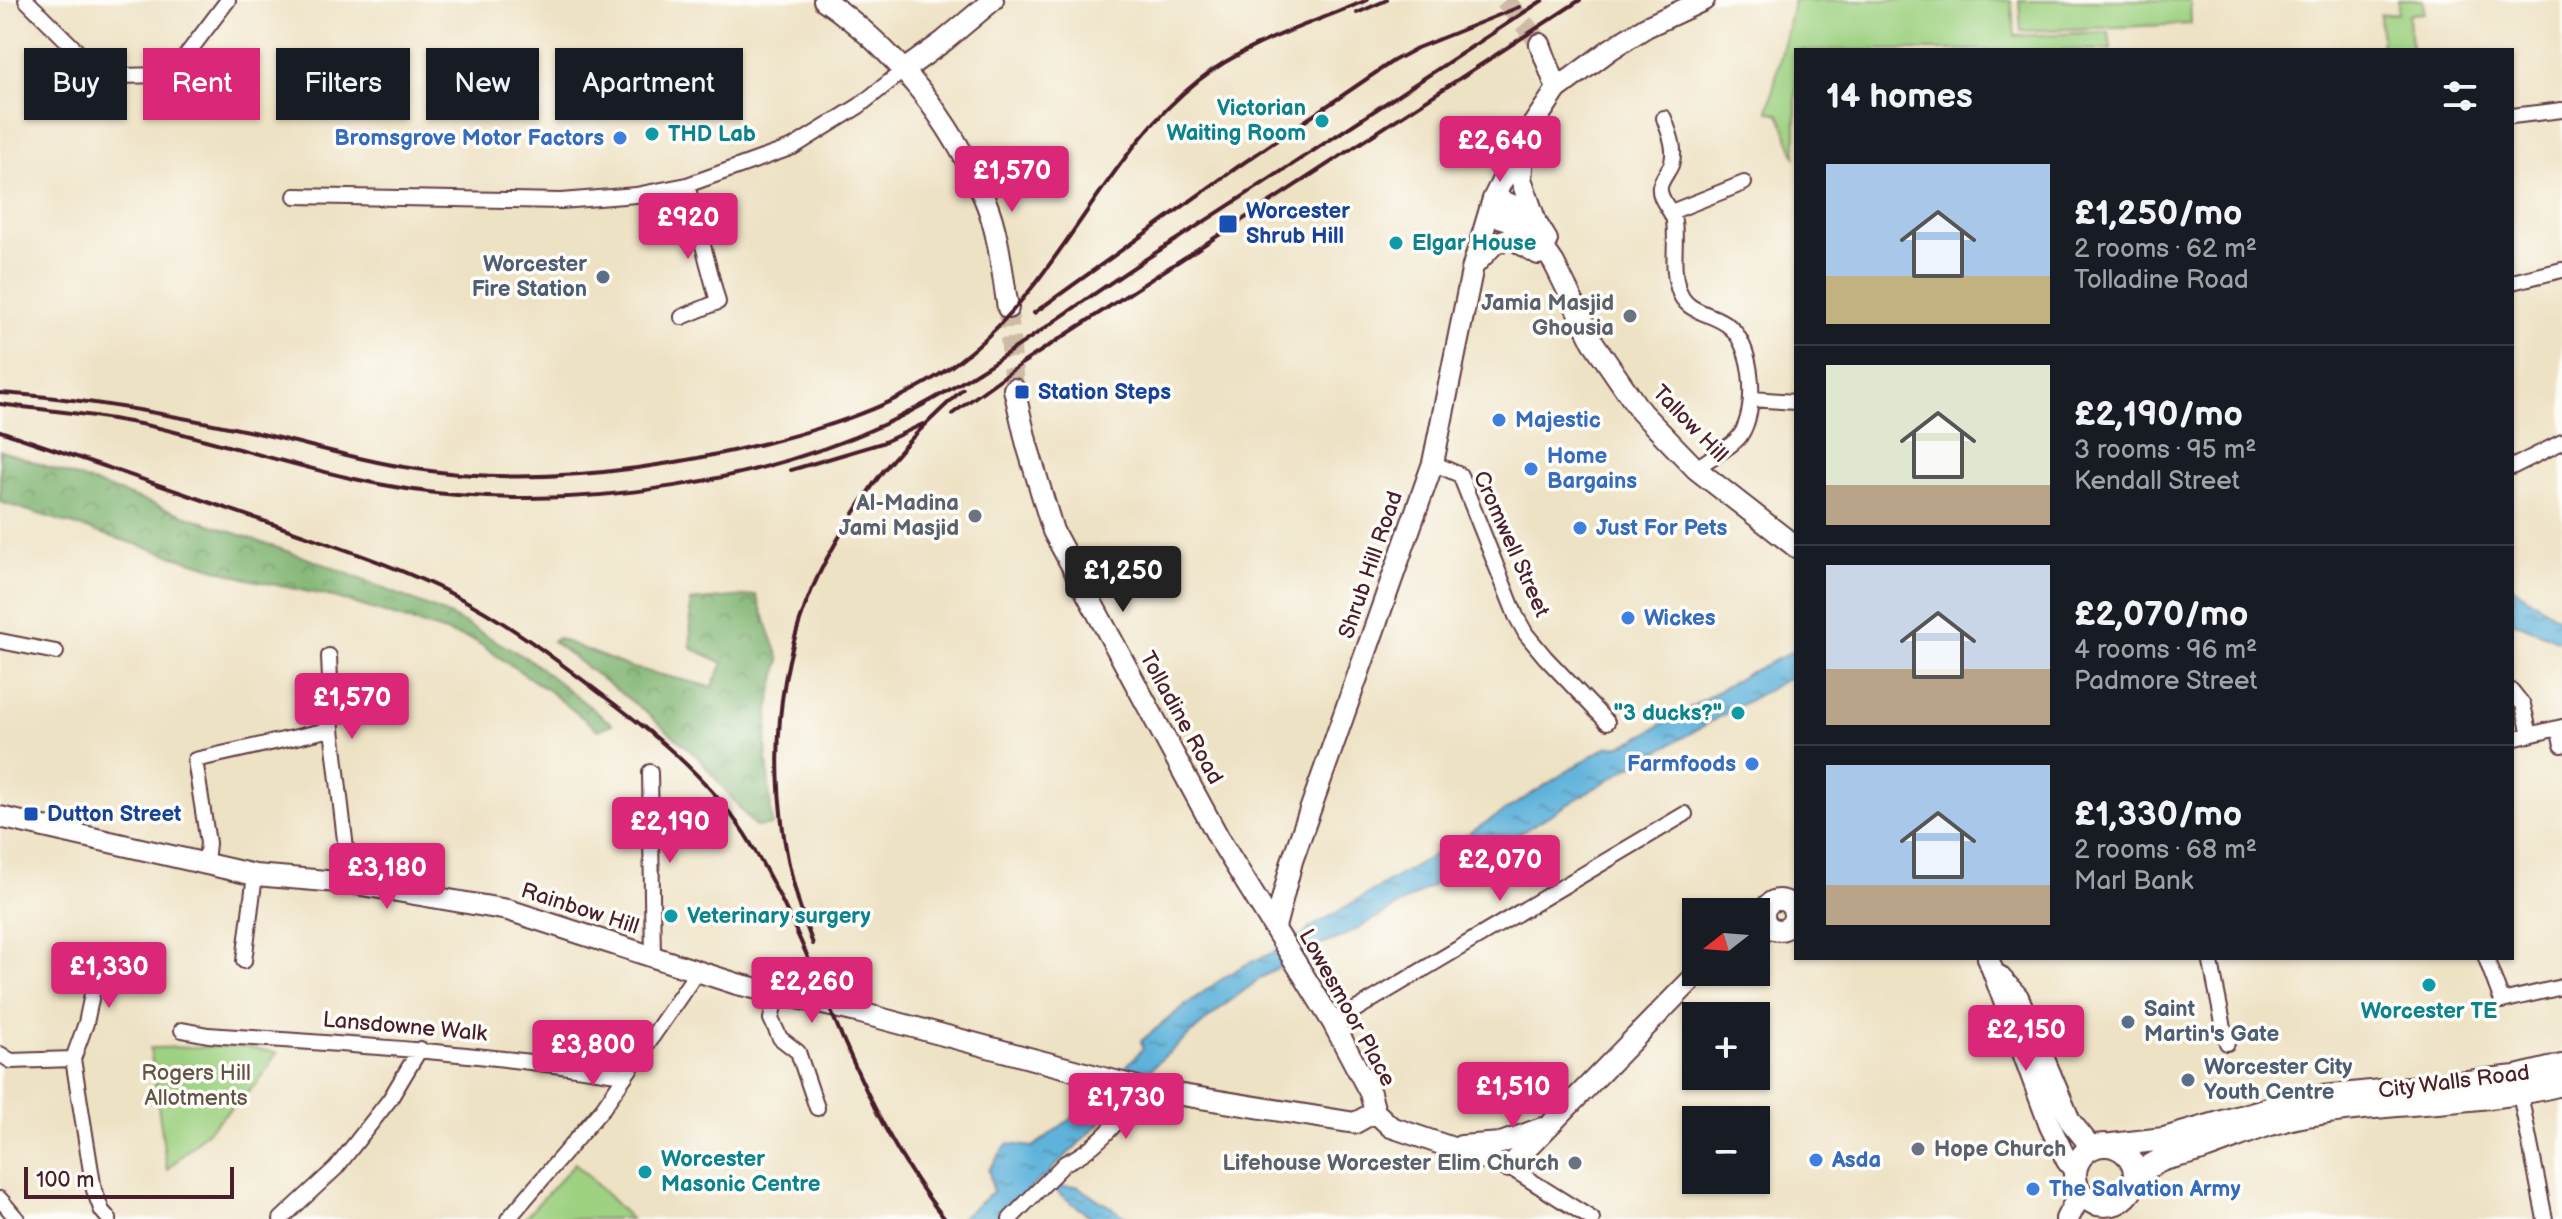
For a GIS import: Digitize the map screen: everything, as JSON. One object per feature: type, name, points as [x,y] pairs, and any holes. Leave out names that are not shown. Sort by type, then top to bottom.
[{"type":"main road","points":[[824,0],[867,32],[904,70],[955,140],[986,202],[1008,308]]},
{"type":"main road","points":[[904,70],[993,0]]},
{"type":"main road","name":"Shrub Hill Road","points":[[1278,932],[1292,861],[1433,463],[1473,266],[1491,206],[1524,138],[1557,89],[1646,27],[1704,0]]},
{"type":"main road","points":[[1540,44],[1557,89]]},
{"type":"main road","name":"Tallow Hill","points":[[1524,138],[1521,179],[1536,221],[1550,245],[1554,263]]},
{"type":"main road","points":[[1491,206],[1521,206],[1536,221]]},
{"type":"main road","name":"Tallow Hill","points":[[1491,206],[1537,238],[1554,263],[1593,342],[1641,412],[1696,469],[1752,516],[1794,546]]},
{"type":"main road","name":"Tallow Hill","points":[[1473,266],[1495,243],[1511,238],[1521,241],[1536,251],[1577,310]]},
{"type":"main road","name":"Tolladine Road","points":[[1014,389],[1049,522],[1221,842],[1278,932]]},
{"type":"main road","name":"Rainbow Hill","points":[[0,817],[255,875],[350,883],[508,910],[697,972],[1141,1088],[1355,1123],[1375,1112]]},
{"type":"main road","points":[[1770,904],[1782,900],[1794,906]]},
{"type":"main road","name":"Lowesmoor Place","points":[[1278,932],[1333,1023],[1370,1093],[1375,1112]]},
{"type":"main road","points":[[1991,964],[2018,997],[2070,1121],[2102,1146],[2122,1150],[2131,1159],[2135,1177],[2133,1187],[2108,1211],[2090,1201],[2067,1161],[2039,1099],[1991,964]]},
{"type":"main road","points":[[1375,1112],[1391,1127],[1509,1167],[1685,986]]},
{"type":"main road","name":"City Walls Road","points":[[2102,1146],[2164,1139],[2313,1098],[2516,1077],[2562,1066]]},
{"type":"main road","name":"City Walls Road","points":[[2135,1177],[2163,1157],[2199,1150],[2283,1120],[2382,1106],[2520,1094],[2562,1084]]},
{"type":"main road","points":[[1445,1146],[1501,1143],[1549,1125]]},
{"type":"main road","points":[[2067,1219],[2078,1182],[2080,1159],[2102,1146]]},
{"type":"street","points":[[26,0],[85,59],[120,76],[161,75],[184,58],[228,0]]},
{"type":"street","points":[[295,196],[561,201],[636,195],[687,185],[793,147],[859,106],[904,70]]},
{"type":"street","points":[[2514,116],[2562,110]]},
{"type":"street","points":[[1664,118],[1674,155],[1660,186],[1674,220],[1678,292],[1694,310],[1723,323],[1737,337],[1747,361],[1751,399],[1740,436],[1696,469]]},
{"type":"street","points":[[1671,212],[1744,183]]},
{"type":"street","points":[[682,317],[718,302],[687,185]]},
{"type":"street","points":[[2514,282],[2562,270]]},
{"type":"street","points":[[1751,399],[1794,402]]},
{"type":"street","points":[[2514,466],[2562,442]]},
{"type":"street","name":"Cromwell Street","points":[[1433,463],[1460,475],[1526,634],[1607,722]]},
{"type":"street","points":[[0,641],[56,652]]},
{"type":"street","points":[[329,656],[332,729],[350,883]]},
{"type":"street","points":[[2514,694],[2523,705],[2530,735]]},
{"type":"street","points":[[2514,739],[2560,728],[2562,745]]},
{"type":"street","points":[[206,862],[208,843],[195,760],[332,729]]},
{"type":"street","points":[[650,772],[653,957]]},
{"type":"street","points":[[1333,1023],[1685,814]]},
{"type":"street","points":[[244,961],[255,875]]},
{"type":"street","points":[[101,951],[86,1023],[73,1059],[94,1190],[102,1211],[109,1219]]},
{"type":"street","points":[[2210,960],[2227,1043]]},
{"type":"street","points":[[2487,960],[2502,1001],[2562,987]]},
{"type":"street","points":[[508,1219],[603,1108],[697,972]]},
{"type":"street","points":[[777,994],[771,1019],[780,1038],[798,1052],[817,1108]]},
{"type":"street","name":"Lansdowne Walk","points":[[182,1030],[208,1035],[420,1049],[541,1062],[623,1075]]},
{"type":"street","points":[[281,1219],[336,1168],[390,1099],[420,1049]]},
{"type":"street","points":[[0,1054],[11,1061],[73,1059]]},
{"type":"street","points":[[1010,1219],[1065,1163],[1113,1127],[1141,1088]]},
{"type":"street","points":[[2520,1094],[2545,1219]]},
{"type":"street","points":[[1509,1167],[1592,1219]]},
{"type":"street","points":[[0,1199],[17,1219]]},
{"type":"green space","points":[[1794,0],[2011,0],[2015,36],[2109,32],[2111,48],[1794,48],[1794,153],[1779,114],[1768,111]]},
{"type":"green space","points":[[2019,0],[2190,0],[2191,24],[2021,31]]},
{"type":"green space","points":[[2398,0],[2423,0],[2424,13],[2409,14],[2411,48],[2382,48],[2380,14],[2398,13]]},
{"type":"green space","points":[[0,450],[326,565],[451,616],[530,660],[612,724],[598,730],[549,691],[475,641],[333,597],[248,579],[0,502]]},
{"type":"green space","points":[[756,595],[780,660],[770,700],[766,746],[772,825],[755,827],[700,759],[643,710],[552,641],[557,638],[629,667],[712,687],[723,663],[691,648],[690,601]]},
{"type":"green space","name":"Rogers Hill Allotments","points":[[242,1046],[277,1053],[258,1082],[167,1170],[150,1048]]},
{"type":"green space","points":[[575,1163],[631,1219],[524,1219]]},
{"type":"water","points":[[2514,588],[2562,620],[2562,642],[2514,622]]},
{"type":"water","points":[[1794,651],[1794,675],[1625,770],[1415,896],[1344,936],[1310,949],[1261,978],[1156,1064],[1048,1173],[1062,1187],[1077,1186],[1129,1219],[1094,1219],[1061,1195],[1043,1177],[994,1219],[960,1219],[993,1192],[989,1170],[1007,1144],[1033,1147],[1097,1099],[1143,1048],[1141,1041],[1223,978],[1295,942],[1310,928],[1452,844],[1606,747],[1635,740],[1747,674]]},
{"type":"tunnel","points":[[1505,0],[1540,44]]},
{"type":"tunnel","points":[[1008,308],[1014,389]]},
{"type":"railway","points":[[0,393],[63,399],[190,419],[385,464],[495,476],[586,474],[632,469],[793,436],[873,409],[948,369],[1003,322],[1059,252],[1137,143],[1166,110],[1199,80],[1259,44],[1367,0]]},
{"type":"railway","points":[[1357,13],[1387,0]]},
{"type":"railway","points":[[0,404],[139,424],[344,477],[457,495],[510,498],[621,493],[677,486],[786,461],[838,444],[887,423],[957,385],[1543,0]]},
{"type":"railway","points":[[952,414],[1021,364],[1580,0]]},
{"type":"railway","points":[[1034,313],[1239,166],[1393,61],[1417,48],[1519,7]]},
{"type":"railway","points":[[813,944],[788,861],[778,774],[779,731],[793,645],[820,572],[865,496],[905,445],[963,389]]},
{"type":"railway","points":[[791,470],[882,443],[923,424]]},
{"type":"railway","points":[[0,431],[345,549],[433,585],[513,629],[646,729],[685,763],[721,801],[751,844],[777,890],[887,1131],[945,1219]]},
{"type":"place","name":"Victorian Waiting Room","points":[[1322,121]]},
{"type":"place","name":"THD Lab","points":[[652,134]]},
{"type":"place","name":"Bromsgrove Motor Factors","points":[[620,138]]},
{"type":"place","name":"Worcester Shrub Hill","points":[[1228,224]]},
{"type":"place","name":"Elgar House","points":[[1396,243]]},
{"type":"place","name":"Worcester Fire Station","points":[[603,277]]},
{"type":"place","name":"Jamia Masjid Ghousia","points":[[1630,316]]},
{"type":"place","name":"Station Steps","points":[[1022,392]]},
{"type":"place","name":"Majestic","points":[[1499,420]]},
{"type":"place","name":"Home Bargains","points":[[1531,469]]},
{"type":"place","name":"Al-Madina Jami Masjid","points":[[975,516]]},
{"type":"place","name":"Just For Pets","points":[[1580,528]]},
{"type":"place","name":"Wickes","points":[[1628,618]]},
{"type":"place","name":"\"3 ducks?\"","points":[[1738,713]]},
{"type":"place","name":"Farmfoods","points":[[1752,764]]},
{"type":"place","name":"Dutton Street","points":[[31,814]]},
{"type":"place","name":"Veterinary surgery","points":[[671,916]]},
{"type":"place","name":"Worcester TE","points":[[2429,985]]},
{"type":"place","name":"Saint Martin's Gate","points":[[2128,1022]]},
{"type":"place","name":"Worcester City Youth Centre","points":[[2188,1080]]},
{"type":"place","name":"Hope Church","points":[[1918,1149]]},
{"type":"place","name":"Asda","points":[[1816,1160]]},
{"type":"place","name":"Lifehouse Worcester Elim Church","points":[[1575,1163]]},
{"type":"place","name":"Worcester Masonic Centre","points":[[645,1172]]},
{"type":"place","name":"The Salvation Army","points":[[2033,1189]]}]
